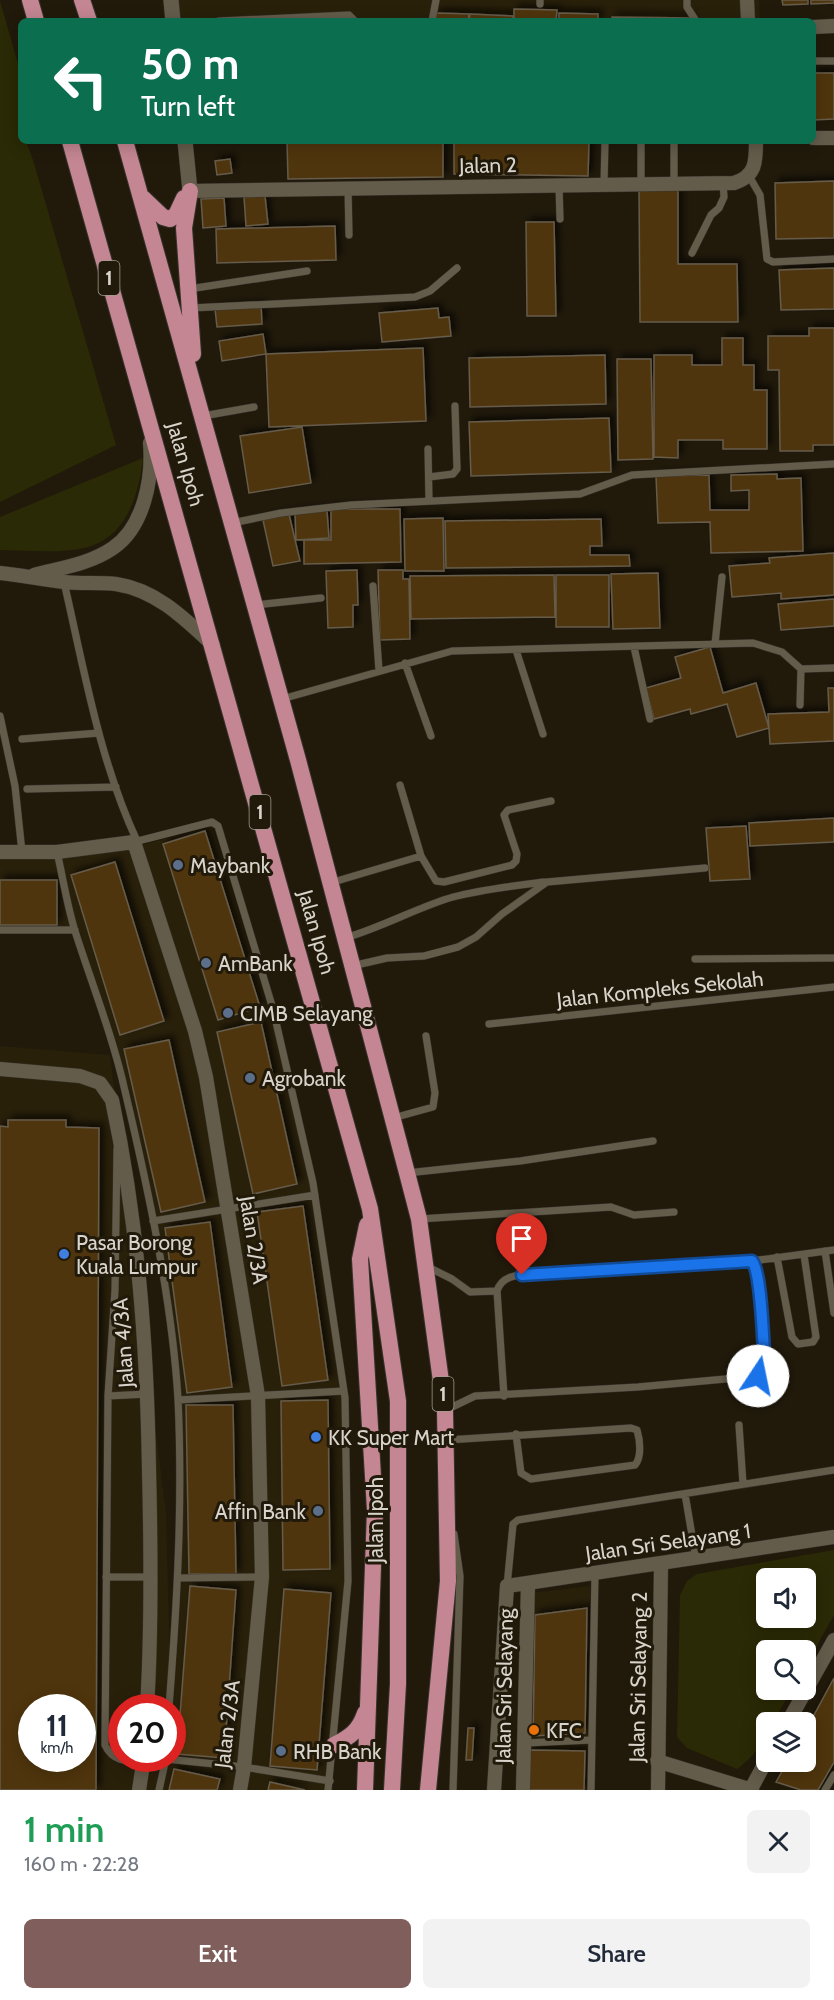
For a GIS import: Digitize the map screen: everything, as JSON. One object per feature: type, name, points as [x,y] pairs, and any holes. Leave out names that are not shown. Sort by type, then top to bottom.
[{"type":"highway","points":[[30,0],[35,18]]},
{"type":"highway","points":[[82,0],[88,18]]},
{"type":"highway","name":"Jalan Ipoh","points":[[71,144],[214,646],[370,1209],[398,1401],[398,1684],[392,1790]]},
{"type":"highway","name":"Jalan Ipoh","points":[[126,144],[282,699],[419,1219],[447,1440],[448,1581],[428,1790]]},
{"type":"highway","points":[[142,198],[163,217],[170,219],[176,215],[190,191]]},
{"type":"highway","points":[[190,191],[184,228],[194,385]]},
{"type":"highway","points":[[365,1790],[375,1510],[360,1259],[370,1209]]},
{"type":"highway","points":[[334,1745],[350,1737],[358,1729],[369,1701]]},
{"type":"street","points":[[171,0],[173,18]]},
{"type":"street","points":[[747,0],[748,18]]},
{"type":"street","points":[[816,27],[834,26]]},
{"type":"street","points":[[816,138],[834,138]]},
{"type":"street","points":[[185,144],[190,191]]},
{"type":"street","points":[[749,176],[756,164],[756,144]]},
{"type":"street","name":"Jalan 2","points":[[190,191],[734,183],[749,176]]},
{"type":"street","points":[[32,575],[86,561],[113,548],[129,533],[148,489],[151,470],[149,415]]},
{"type":"street","points":[[0,573],[32,575],[64,582],[115,584],[158,599],[180,614],[214,646]]},
{"type":"street","points":[[0,852],[57,852],[136,841]]},
{"type":"street","name":"Jalan 2/3A","points":[[136,841],[195,1031],[206,1077],[258,1396],[262,1577],[240,1790]]},
{"type":"street","name":"Jalan 4/3A","points":[[0,1069],[81,1076],[100,1083],[112,1100],[134,1221],[147,1394],[152,1577],[148,1694]]},
{"type":"street","name":"Jalan Sri Selayang 1","points":[[507,1586],[696,1560],[834,1537]]},
{"type":"street","name":"Jalan Sri Selayang 2","points":[[658,1790],[661,1565]]},
{"type":"street","name":"Jalan Sri Selayang","points":[[523,1790],[528,1583]]},
{"type":"street","name":"Jalan Sri Selayang","points":[[494,1790],[507,1586]]},
{"type":"street","points":[[794,1712],[832,1648]]},
{"type":"street","points":[[657,1761],[752,1790],[761,1772]]},
{"type":"street","points":[[139,1790],[142,1772]]},
{"type":"lane","points":[[433,18],[436,0]]},
{"type":"lane","points":[[687,0],[687,7],[694,18]]},
{"type":"lane","points":[[285,18],[349,15],[352,18]]},
{"type":"lane","points":[[816,61],[834,61]]},
{"type":"lane","points":[[604,185],[605,144]]},
{"type":"lane","points":[[641,144],[641,184]]},
{"type":"lane","points":[[674,144],[674,184]]},
{"type":"lane","points":[[749,176],[760,195],[767,259],[773,262],[834,259]]},
{"type":"lane","points":[[692,253],[711,215],[719,208],[724,197],[723,183]]},
{"type":"lane","points":[[559,186],[560,219]]},
{"type":"lane","points":[[348,188],[349,235]]},
{"type":"lane","points":[[190,308],[415,297],[430,291],[457,268]]},
{"type":"lane","points":[[189,289],[308,270]]},
{"type":"lane","points":[[429,477],[453,474],[457,469],[455,406]]},
{"type":"lane","points":[[202,416],[254,407]]},
{"type":"lane","points":[[428,449],[429,501]]},
{"type":"lane","points":[[232,523],[281,513],[351,505],[580,494],[632,475],[834,464]]},
{"type":"lane","points":[[715,644],[722,577]]},
{"type":"lane","points":[[64,582],[99,733],[136,841],[212,822],[218,826],[273,1009],[315,1195],[344,1390],[348,1581],[328,1790]]},
{"type":"lane","points":[[373,586],[379,671]]},
{"type":"lane","points":[[255,606],[321,598]]},
{"type":"lane","points":[[282,699],[452,651],[753,643],[782,652],[801,669],[834,668]]},
{"type":"lane","points":[[634,647],[650,719]]},
{"type":"lane","points":[[516,650],[543,734]]},
{"type":"lane","points":[[405,663],[431,736]]},
{"type":"lane","points":[[800,705],[801,669]]},
{"type":"lane","points":[[0,716],[2,737],[15,786],[22,852]]},
{"type":"lane","points":[[22,740],[99,733]]},
{"type":"lane","points":[[400,785],[421,855],[436,881],[444,882],[512,865],[516,861],[517,854],[504,815],[508,810],[551,801]]},
{"type":"lane","points":[[27,789],[116,787]]},
{"type":"lane","points":[[57,852],[75,930],[92,977],[125,1089],[153,1221],[174,1353],[178,1400],[178,1578],[170,1694]]},
{"type":"lane","points":[[330,883],[421,855]]},
{"type":"lane","points":[[345,938],[381,927],[451,898],[493,888],[705,868]]},
{"type":"lane","points":[[352,966],[387,958],[423,956],[458,947],[476,937],[502,914],[547,882]]},
{"type":"lane","points":[[0,930],[75,930]]},
{"type":"lane","points":[[696,959],[834,958]]},
{"type":"lane","name":"Jalan Kompleks Sekolah","points":[[489,1024],[834,987]]},
{"type":"lane","points":[[393,1118],[433,1107],[435,1093],[426,1036]]},
{"type":"lane","points":[[108,1751],[105,1745],[108,1396],[115,1290],[115,1174],[118,1130]]},
{"type":"lane","points":[[407,1173],[520,1161],[653,1141]]},
{"type":"lane","points":[[153,1221],[315,1195]]},
{"type":"lane","points":[[419,1219],[611,1207],[634,1215],[674,1212]]},
{"type":"lane","points":[[504,1396],[497,1291],[499,1284],[509,1277],[536,1273],[752,1261],[834,1250]]},
{"type":"lane","points":[[825,1251],[834,1313]]},
{"type":"lane","points":[[777,1257],[792,1337],[798,1344],[813,1342],[816,1337],[804,1255]]},
{"type":"lane","points":[[445,1411],[475,1396],[504,1396],[758,1376],[765,1367],[757,1275],[752,1261]]},
{"type":"lane","points":[[424,1264],[470,1292],[497,1291]]},
{"type":"lane","points":[[178,1400],[344,1390]]},
{"type":"lane","points":[[108,1396],[147,1394]]},
{"type":"lane","points":[[739,1425],[743,1485]]},
{"type":"lane","points":[[447,1440],[516,1434],[631,1428],[637,1430],[639,1459],[635,1465],[531,1479],[520,1473],[516,1434]]},
{"type":"lane","points":[[507,1586],[513,1524],[518,1520],[834,1470]]},
{"type":"lane","points":[[447,1478],[460,1576],[453,1790]]},
{"type":"lane","points":[[685,1494],[696,1560]]},
{"type":"lane","points":[[591,1790],[595,1574]]},
{"type":"lane","points":[[106,1577],[152,1577]]},
{"type":"lane","points":[[178,1578],[262,1577]]},
{"type":"lane","points":[[525,1743],[591,1740]]},
{"type":"lane","points":[[186,1760],[330,1781]]},
{"type":"lane","points":[[159,1790],[163,1772]]},
{"type":"lane","points":[[825,1790],[834,1774]]},
{"type":"shaded area","points":[[162,0],[759,0],[760,18],[164,18]]},
{"type":"shaded area","points":[[0,1],[18,64],[18,144],[27,144],[33,160],[116,445],[0,502]]},
{"type":"shaded area","points":[[143,458],[138,486],[128,514],[110,535],[98,543],[64,551],[0,550],[0,517]]},
{"type":"shaded area","points":[[212,826],[270,1012],[313,1200],[341,1394],[344,1584],[325,1790],[0,1790],[0,1046],[110,1055],[166,1514],[171,1694],[108,1694],[108,1772],[186,1772],[186,1694],[174,1694],[182,1574],[181,1395],[177,1352],[156,1217],[129,1089],[78,926],[0,927],[0,857],[131,848]]},
{"type":"shaded area","points":[[834,1550],[834,1615],[816,1647],[816,1640],[756,1640],[756,1700],[786,1700],[779,1712],[756,1712],[756,1751],[737,1769],[687,1748],[677,1737],[680,1595],[687,1581],[697,1574]]},
{"type":"shaded area","points":[[590,1586],[588,1790],[527,1790],[532,1593]]},
{"type":"building","points":[[782,0],[808,0],[808,4],[783,5]]},
{"type":"building","points":[[811,0],[834,0],[834,3],[811,4]]},
{"type":"building","points":[[514,9],[557,10],[556,18],[514,18]]},
{"type":"building","points":[[436,13],[469,14],[468,18],[436,18]]},
{"type":"building","points":[[559,13],[598,14],[598,18],[559,18]]},
{"type":"building","points":[[470,14],[513,16],[513,18],[469,18]]},
{"type":"building","points":[[612,17],[691,18],[612,18]]},
{"type":"building","points":[[816,73],[834,73],[834,119],[816,120]]},
{"type":"building","points":[[287,144],[443,144],[443,177],[288,179]]},
{"type":"building","points":[[454,144],[589,144],[588,176],[454,174]]},
{"type":"building","points":[[230,159],[232,173],[217,175],[215,161]]},
{"type":"building","points":[[834,181],[834,238],[776,239],[775,183]]},
{"type":"building","points":[[639,189],[678,189],[678,264],[737,264],[738,322],[640,322]]},
{"type":"building","points":[[265,196],[268,224],[246,226],[244,197]]},
{"type":"building","points":[[224,198],[226,226],[203,228],[201,199]]},
{"type":"building","points":[[526,222],[554,222],[556,316],[527,316]]},
{"type":"building","points":[[335,226],[336,260],[217,263],[216,229]]},
{"type":"building","points":[[834,268],[834,309],[781,310],[779,270]]},
{"type":"building","points":[[261,305],[262,324],[217,327],[215,309]]},
{"type":"building","points":[[438,308],[439,318],[449,317],[451,336],[382,342],[379,313]]},
{"type":"building","points":[[809,328],[834,328],[834,445],[813,445],[813,451],[780,451],[779,370],[768,370],[768,336],[809,336]]},
{"type":"building","points":[[263,334],[266,354],[222,361],[219,341]]},
{"type":"building","points":[[722,338],[743,338],[743,365],[754,365],[754,390],[767,390],[767,449],[723,449],[723,440],[678,440],[678,458],[654,457],[654,355],[692,355],[692,365],[722,365]]},
{"type":"building","points":[[423,348],[426,421],[269,427],[266,354]]},
{"type":"building","points":[[605,355],[606,404],[470,407],[469,358]]},
{"type":"building","points":[[617,359],[651,359],[653,459],[618,460]]},
{"type":"building","points":[[609,418],[611,472],[471,476],[469,422]]},
{"type":"building","points":[[302,427],[311,483],[249,493],[240,436]]},
{"type":"building","points":[[777,474],[777,479],[801,478],[803,551],[711,553],[710,522],[658,523],[656,476],[709,475],[710,510],[749,510],[749,490],[731,491],[731,475]]},
{"type":"building","points":[[331,509],[400,509],[401,562],[304,564],[304,540],[331,540]]},
{"type":"building","points":[[327,511],[329,538],[296,540],[295,513]]},
{"type":"building","points":[[289,514],[300,561],[273,566],[263,520]]},
{"type":"building","points":[[443,518],[444,571],[405,571],[404,519]]},
{"type":"building","points":[[601,519],[602,546],[590,546],[590,555],[629,555],[630,566],[446,568],[445,521]]},
{"type":"building","points":[[834,553],[834,595],[781,599],[781,593],[732,597],[729,566],[770,563],[769,558]]},
{"type":"building","points":[[357,570],[358,605],[353,605],[353,627],[328,628],[326,571]]},
{"type":"building","points":[[378,570],[403,570],[403,579],[409,579],[410,639],[380,640]]},
{"type":"building","points":[[658,573],[660,628],[613,629],[611,574]]},
{"type":"building","points":[[554,575],[555,617],[411,619],[410,576]]},
{"type":"building","points":[[556,575],[609,575],[609,627],[556,627]]},
{"type":"building","points":[[834,599],[834,626],[781,630],[778,604]]},
{"type":"building","points":[[710,647],[723,693],[756,683],[769,728],[737,737],[727,704],[691,714],[690,709],[654,719],[646,688],[681,678],[675,657]]},
{"type":"building","points":[[828,688],[834,688],[834,741],[770,744],[768,714],[829,712]]},
{"type":"building","points":[[834,818],[834,842],[750,846],[749,823]]},
{"type":"building","points":[[746,826],[750,879],[710,881],[706,828]]},
{"type":"building","points":[[205,831],[260,1007],[218,1020],[163,844]]},
{"type":"building","points":[[115,862],[164,1021],[120,1035],[71,875]]},
{"type":"building","points":[[0,880],[57,880],[57,925],[0,925]]},
{"type":"building","points":[[261,1022],[297,1184],[253,1194],[217,1032]]},
{"type":"building","points":[[169,1040],[205,1202],[161,1212],[124,1049]]},
{"type":"building","points":[[8,1120],[66,1120],[66,1127],[99,1128],[96,1790],[0,1790],[0,1126],[8,1127]]},
{"type":"building","points":[[303,1206],[328,1380],[282,1386],[257,1212]]},
{"type":"building","points":[[210,1222],[232,1387],[187,1393],[165,1228]]},
{"type":"building","points":[[328,1400],[330,1569],[283,1570],[281,1401]]},
{"type":"building","points":[[186,1405],[233,1405],[236,1574],[189,1574]]},
{"type":"building","points":[[190,1586],[236,1590],[224,1758],[186,1755],[186,1694],[182,1694]]},
{"type":"building","points":[[284,1589],[331,1593],[317,1770],[270,1766]]},
{"type":"building","points":[[587,1608],[585,1733],[533,1736],[535,1615]]},
{"type":"building","points":[[834,1678],[834,1762],[818,1790],[801,1790],[776,1782],[782,1772],[816,1772],[816,1712]]},
{"type":"building","points":[[468,1728],[474,1728],[472,1760],[466,1760]]},
{"type":"building","points":[[530,1750],[585,1751],[584,1790],[528,1790]]},
{"type":"building","points":[[173,1772],[186,1772],[220,1779],[217,1790],[169,1790]]},
{"type":"building","points":[[270,1782],[305,1790],[268,1790]]},
{"type":"place","name":"Maybank","points":[[178,865]]},
{"type":"place","name":"AmBank","points":[[206,963]]},
{"type":"place","name":"CIMB Selayang","points":[[228,1013]]},
{"type":"place","name":"Agrobank","points":[[250,1078]]},
{"type":"place","name":"Pasar Borong Kuala Lumpur","points":[[64,1254]]},
{"type":"place","name":"KK Super Mart","points":[[316,1437]]},
{"type":"place","name":"Affin Bank","points":[[318,1511]]},
{"type":"place","name":"KFC","points":[[534,1730]]},
{"type":"place","name":"RHB Bank","points":[[281,1751]]},
{"type":"route","points":[[522,1275],[746,1259],[752,1261],[756,1265],[765,1367],[758,1376]]}]
